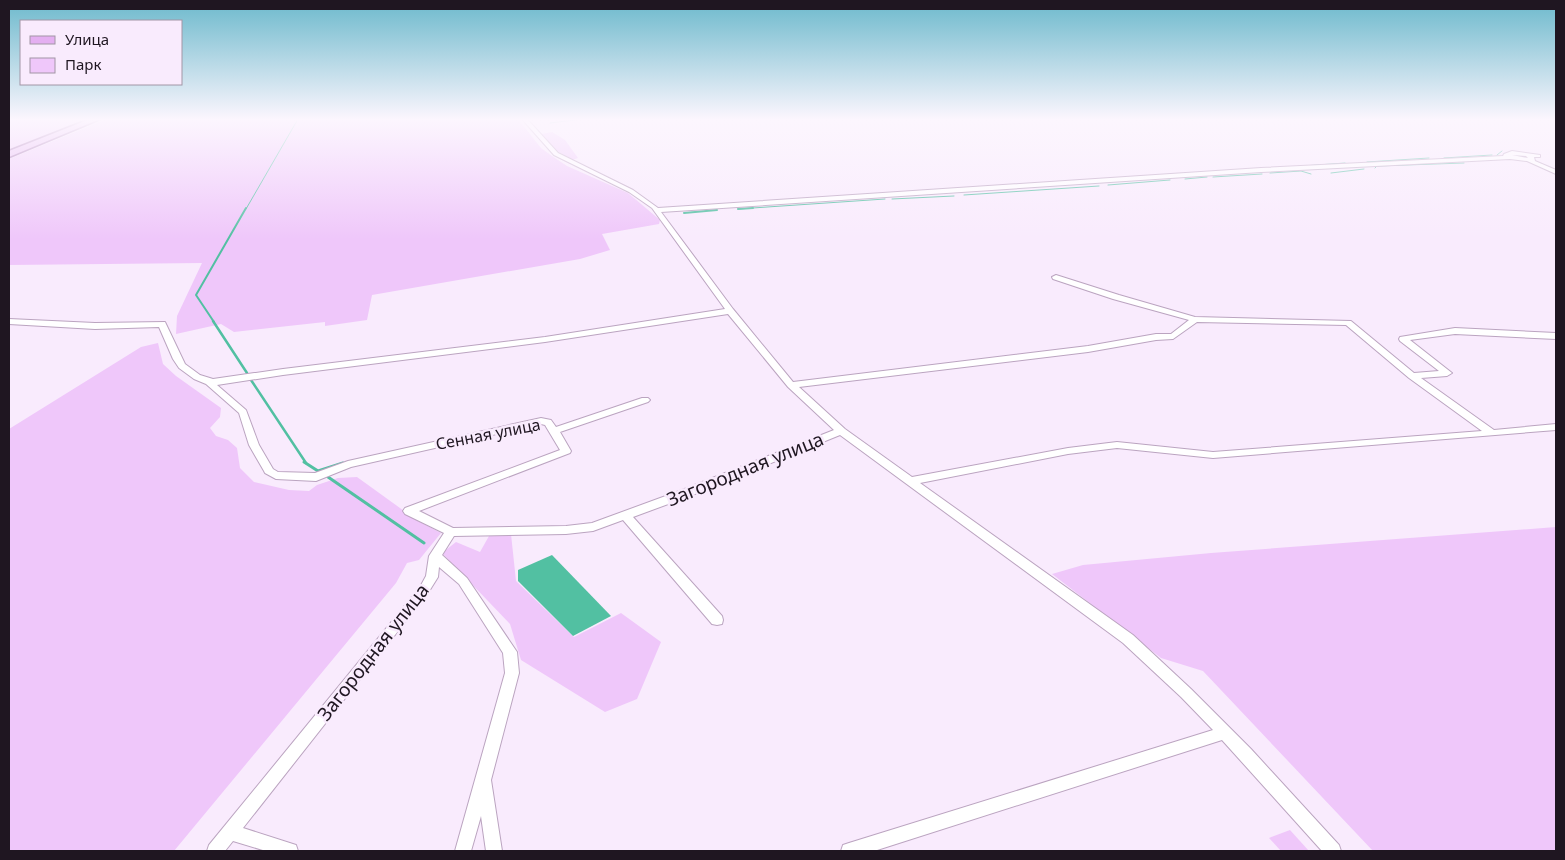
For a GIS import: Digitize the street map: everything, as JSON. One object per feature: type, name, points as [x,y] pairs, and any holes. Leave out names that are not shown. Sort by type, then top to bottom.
[{"type":"street","points":[[566,159],[648,201],[657,210],[730,311],[791,385],[841,431],[1128,639],[1186,693],[1223,733],[1246,754],[1333,851]]},
{"type":"street","points":[[657,210],[1420,159]]},
{"type":"street","points":[[1531,159],[1556,172]]},
{"type":"street","points":[[1056,276],[1116,297],[1195,320],[1348,323],[1412,376],[1492,433]]},
{"type":"street","points":[[9,321],[95,326],[162,324],[170,338],[179,364],[186,372],[211,384],[237,378],[354,366],[632,329],[730,311]]},
{"type":"street","points":[[791,385],[1088,349],[1156,336],[1173,336],[1195,320]]},
{"type":"street","points":[[1412,376],[1447,373],[1403,338],[1455,331],[1556,336]]},
{"type":"street","name":"Сенная улица","points":[[211,384],[243,412],[254,445],[270,471],[276,475],[316,477],[348,464],[541,421],[548,422],[566,451],[409,511],[451,532]]},
{"type":"street","points":[[554,431],[645,400]]},
{"type":"street","points":[[912,481],[1068,451],[1117,445],[1213,455],[1556,427]]},
{"type":"street","name":"Загородная улица","points":[[216,851],[424,590],[432,577],[435,556],[451,532],[566,530],[593,527],[626,516],[841,431]]},
{"type":"street","points":[[626,516],[717,620]]},
{"type":"street","points":[[435,556],[464,581],[510,652],[512,673],[463,851]]},
{"type":"street","points":[[849,851],[1223,733]]},
{"type":"street","points":[[484,780],[494,851]]},
{"type":"street","points":[[231,832],[290,851]]},
{"type":"green space","points":[[9,159],[557,159],[567,166],[628,193],[660,220],[659,224],[602,234],[610,250],[580,259],[372,295],[367,320],[325,326],[325,322],[234,332],[221,324],[176,334],[177,316],[202,263],[9,265]]},
{"type":"green space","points":[[158,343],[163,364],[176,376],[221,408],[220,417],[210,428],[216,436],[228,440],[237,448],[240,468],[254,482],[289,490],[309,491],[317,485],[338,478],[357,477],[418,521],[441,533],[419,560],[407,563],[396,583],[174,851],[9,851],[9,429],[141,347]]},
{"type":"green space","points":[[1556,527],[1556,851],[1373,851],[1203,671],[1161,658],[1052,574],[1083,565],[1211,553]]},
{"type":"green space","points":[[511,534],[516,581],[574,637],[621,613],[661,642],[637,699],[605,712],[521,660],[510,624],[442,553],[456,542],[480,552],[489,536]]},
{"type":"green space","points":[[1290,830],[1309,851],[1281,851],[1269,838]]},
{"type":"shaded area","points":[[552,555],[611,616],[573,636],[518,581],[518,570]]},
{"type":"waterway","points":[[246,209],[275,159]]},
{"type":"waterway","points":[[1367,162],[1411,159]]},
{"type":"waterway","points":[[1304,166],[1345,163]]},
{"type":"waterway","points":[[1375,168],[1377,166],[1464,163]]},
{"type":"waterway","points":[[1331,173],[1364,169]]},
{"type":"waterway","points":[[1270,173],[1301,171],[1311,174]]},
{"type":"waterway","points":[[1213,177],[1262,174]]},
{"type":"waterway","points":[[1185,179],[1207,177]]},
{"type":"waterway","points":[[1108,185],[1170,180]]},
{"type":"waterway","points":[[964,195],[1099,186]]},
{"type":"waterway","points":[[892,199],[954,196]]},
{"type":"waterway","points":[[753,208],[738,209],[885,199]]},
{"type":"waterway","points":[[214,322],[196,295],[246,208]]},
{"type":"waterway","points":[[684,213],[717,210]]},
{"type":"waterway","points":[[213,321],[247,373]]},
{"type":"waterway","points":[[251,380],[306,463]]},
{"type":"waterway","points":[[304,462],[318,471],[343,463]]},
{"type":"waterway","points":[[328,477],[424,543]]}]
